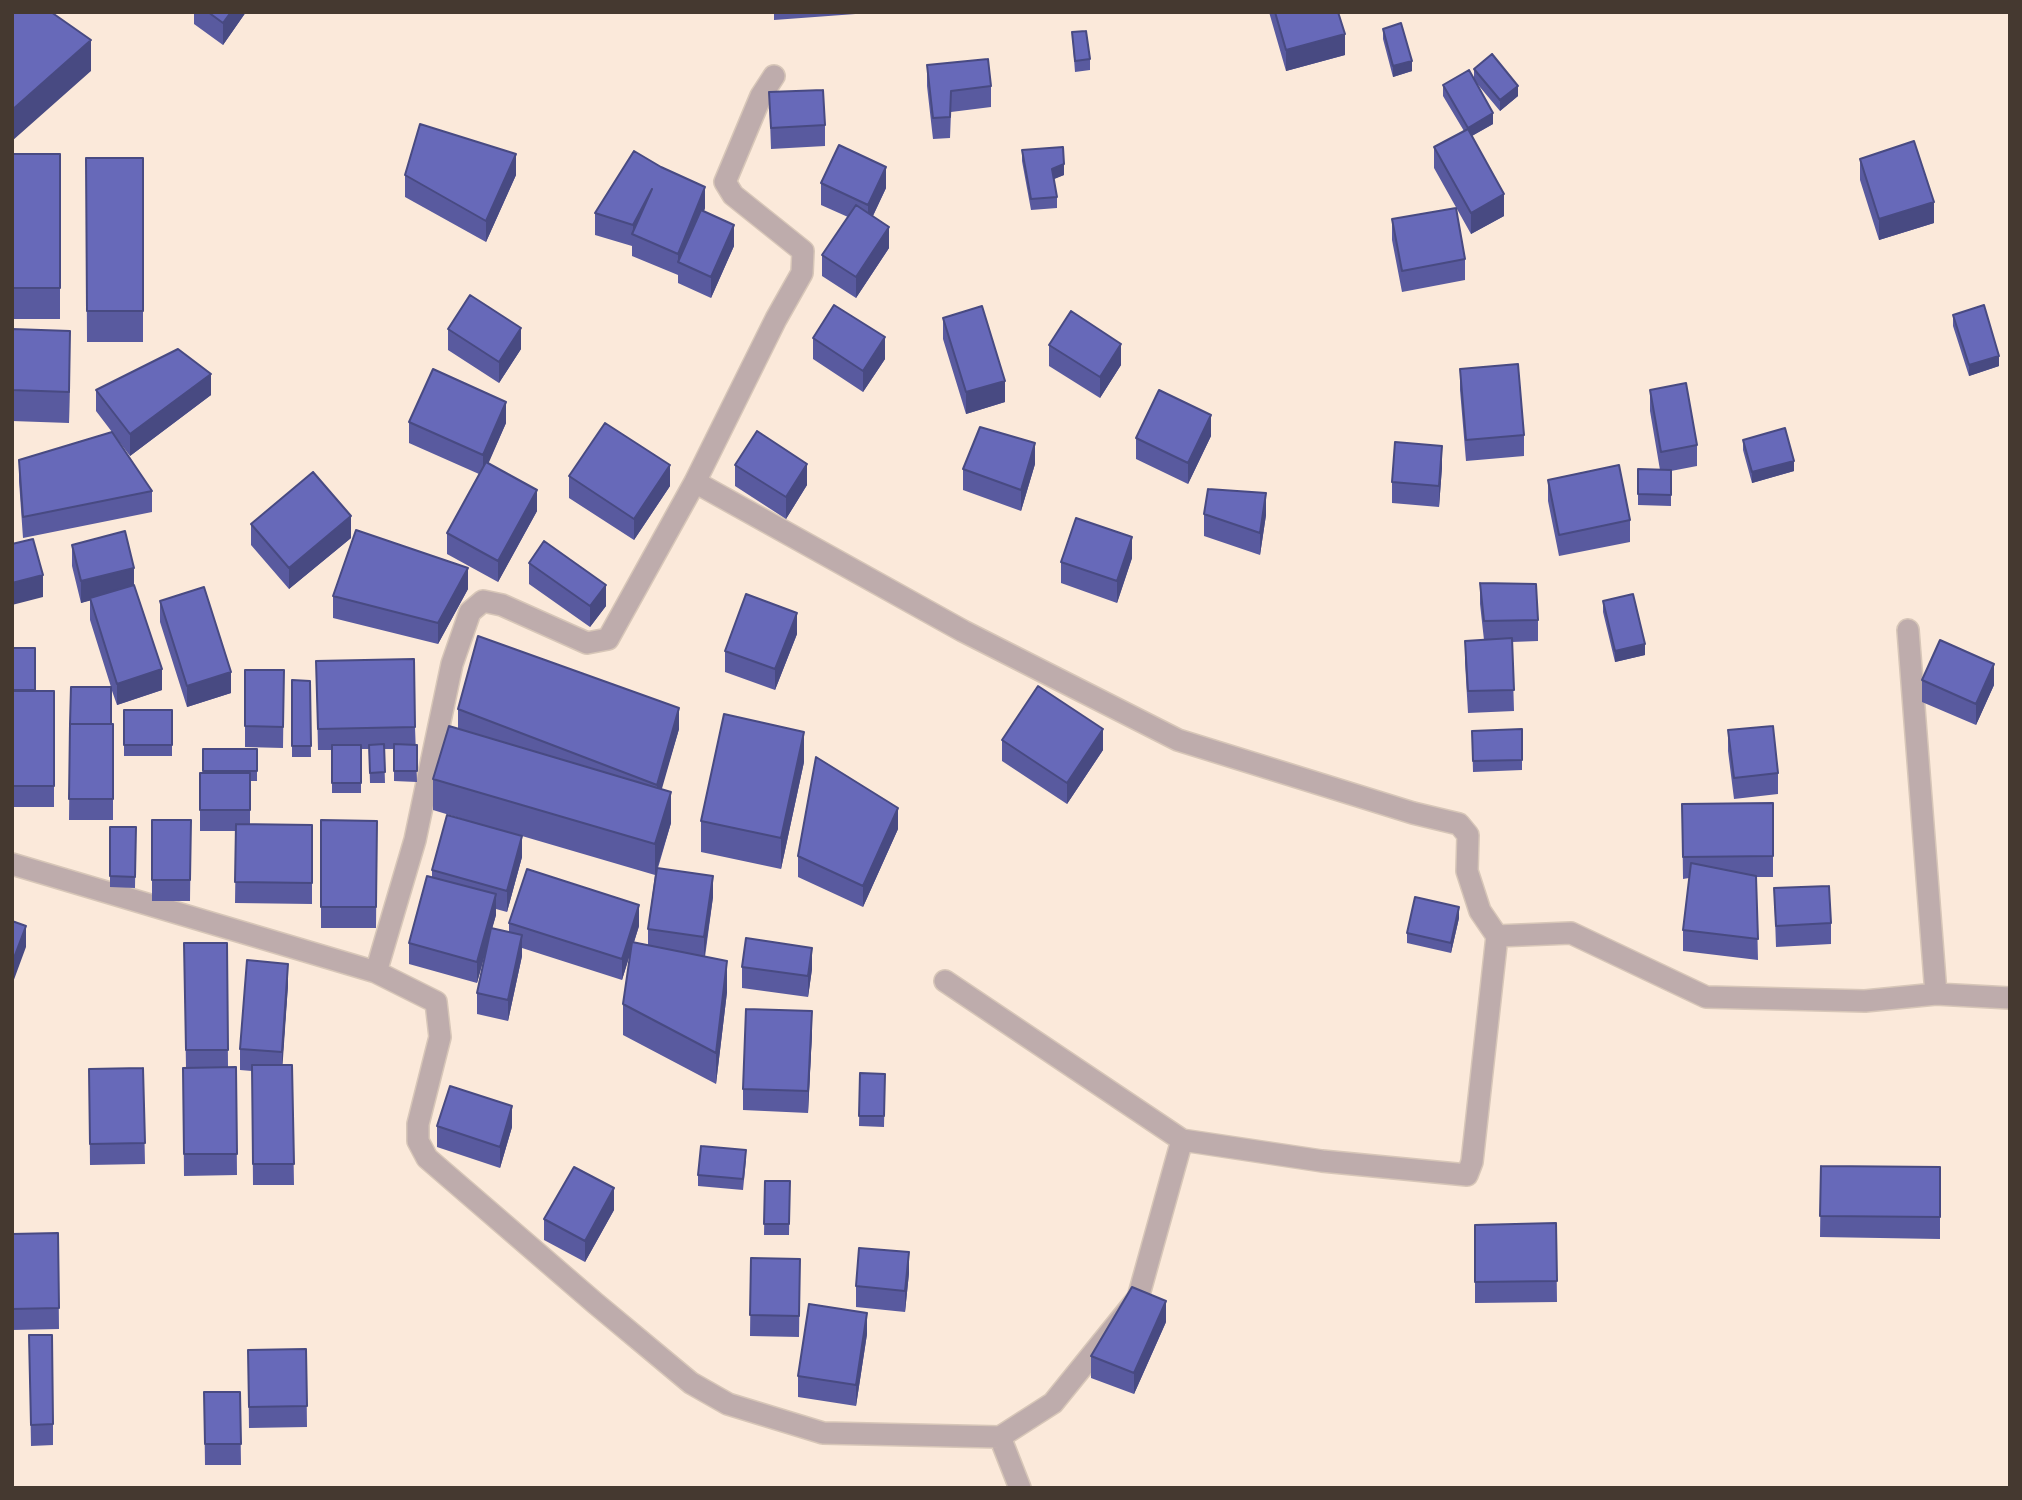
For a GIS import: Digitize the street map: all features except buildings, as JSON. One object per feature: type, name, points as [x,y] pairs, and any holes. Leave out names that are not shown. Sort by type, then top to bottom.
[{"type":"street","points":[[376,972],[415,840],[452,664],[470,612],[483,601],[502,605],[587,643],[608,639],[695,482],[776,319],[802,273],[803,251],[733,195],[725,181],[761,96],[774,76]]},
{"type":"street","points":[[695,482],[963,631],[1178,740],[1413,813],[1459,824],[1468,835],[1467,871],[1480,911],[1497,936],[1472,1163],[1467,1175],[1322,1161],[1182,1139],[945,981]]},
{"type":"street","points":[[1908,630],[1936,994]]},
{"type":"street","points":[[12,864],[376,972],[436,1002],[439,1037],[418,1124],[418,1142],[428,1158],[691,1383],[728,1404],[823,1433],[1000,1437],[1053,1403],[1138,1298],[1182,1139]]},
{"type":"street","points":[[1497,936],[1571,933],[1706,997],[1865,1001],[1936,994],[2010,998]]},
{"type":"street","points":[[1000,1437],[1020,1488]]}]
